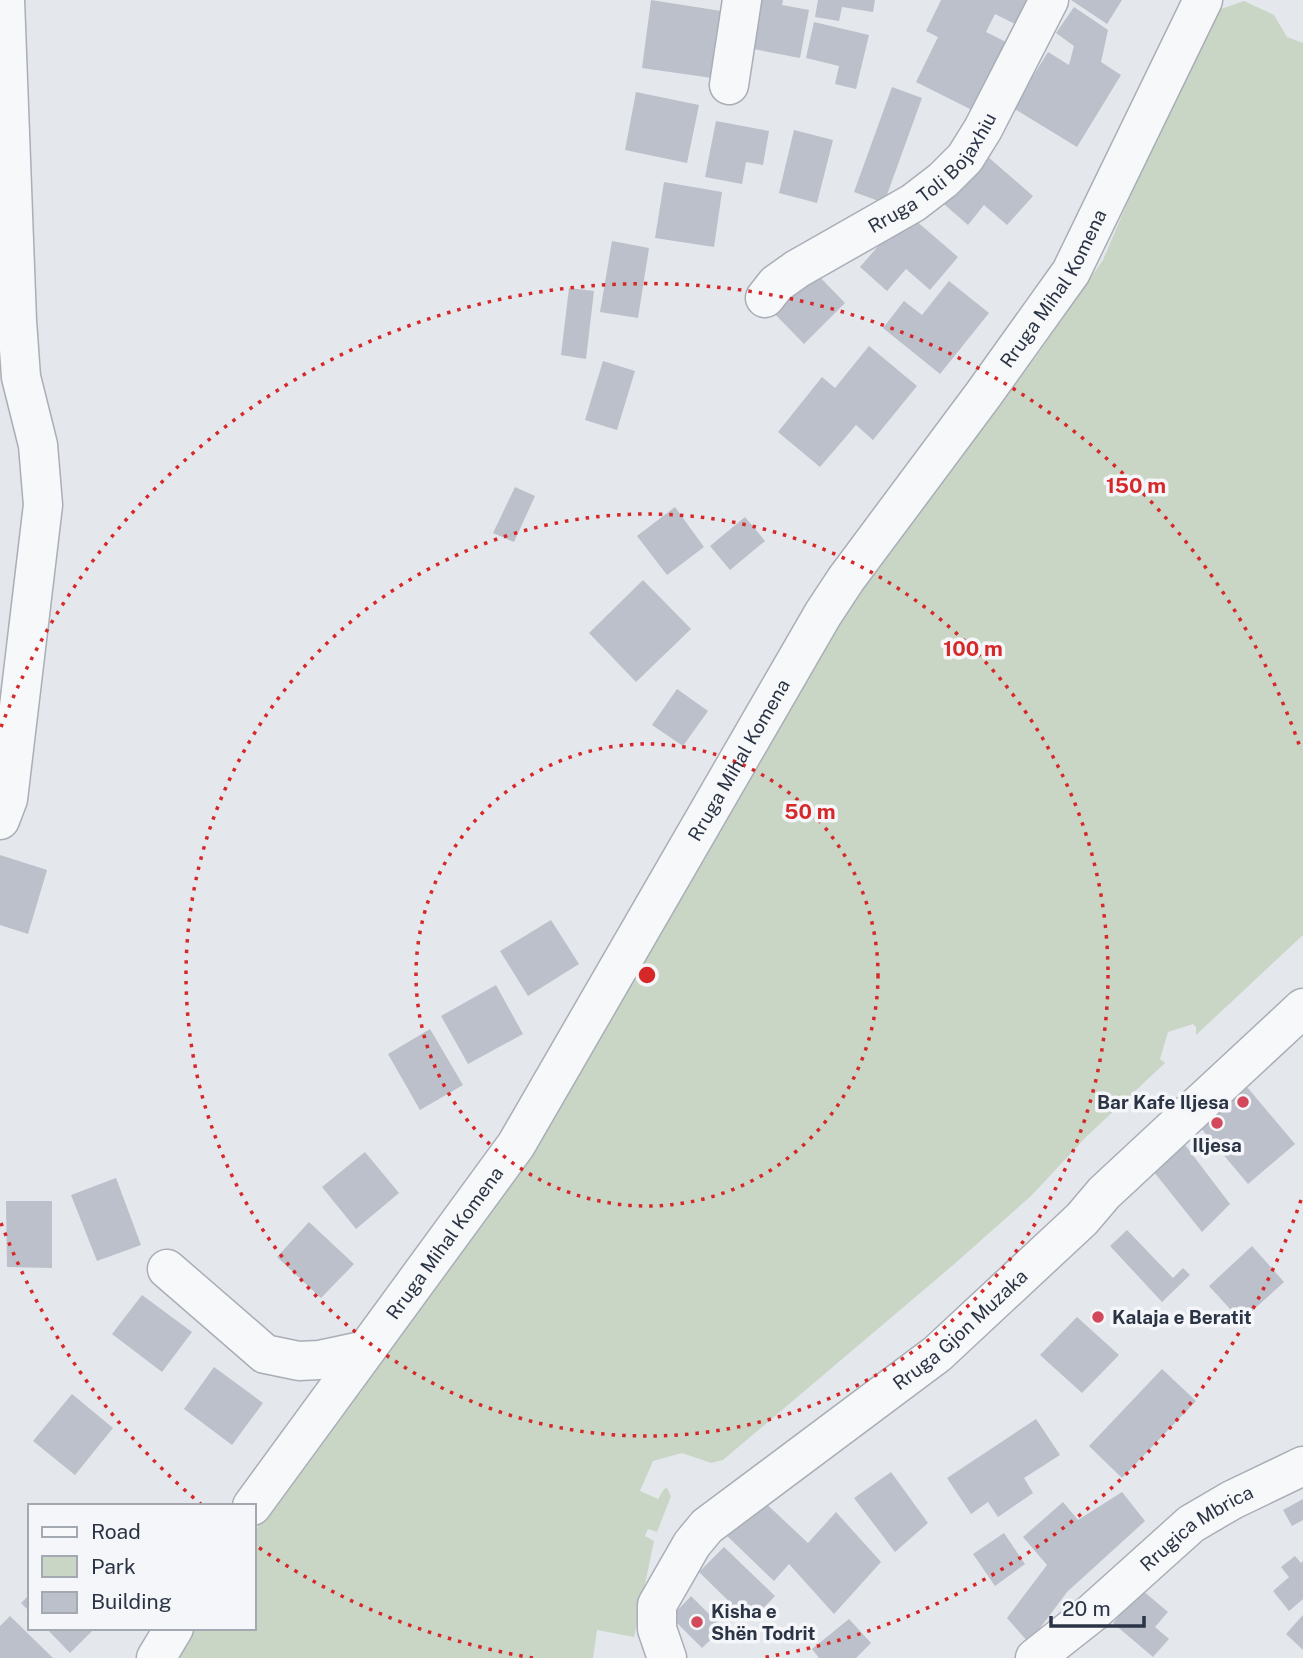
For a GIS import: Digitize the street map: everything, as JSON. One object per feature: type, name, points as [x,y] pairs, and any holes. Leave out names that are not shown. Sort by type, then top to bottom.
[{"type":"street","points":[[0,820],[8,799],[43,505],[38,445],[21,377],[5,0]]},
{"type":"street","points":[[729,85],[742,0]]},
{"type":"street","name":"Rruga Toli Bojaxhiu","points":[[765,298],[776,284],[797,269],[913,203],[943,180],[965,158],[983,129],[1049,0]]},
{"type":"street","name":"Rruga Mihal Komena","points":[[253,1504],[516,1145],[774,697],[846,579],[983,396],[1071,272],[1203,0]]},
{"type":"street","name":"Rruga Gjon Muzaka","points":[[667,1658],[657,1629],[657,1605],[692,1544],[707,1526],[937,1354],[1082,1219],[1104,1193],[1303,1008]]},
{"type":"street","points":[[167,1269],[265,1354],[289,1359],[319,1360],[366,1350]]},
{"type":"street","name":"Rrugica Mbrica","points":[[1035,1658],[1092,1613],[1191,1524],[1232,1500],[1303,1466]]},
{"type":"street","points":[[156,1658],[173,1630]]},
{"type":"green space","points":[[1244,1],[1274,15],[1287,37],[1303,43],[1303,935],[1196,1035],[1196,1027],[1193,1024],[1168,1032],[1160,1059],[1165,1063],[1087,1136],[1031,1196],[723,1460],[711,1463],[682,1453],[653,1461],[640,1491],[658,1499],[667,1488],[671,1496],[657,1532],[648,1529],[645,1536],[654,1541],[634,1637],[597,1630],[593,1658],[172,1658],[190,1630],[256,1630],[256,1530],[387,1329],[899,524],[1035,358],[1103,260],[1189,58],[1212,12]]},
{"type":"building","points":[[651,0],[721,11],[712,78],[642,68]]},
{"type":"building","points":[[752,0],[783,0],[782,5],[809,10],[800,58],[743,47]]},
{"type":"building","points":[[818,0],[875,0],[873,12],[842,7],[839,21],[815,17]]},
{"type":"building","points":[[941,0],[1032,0],[1019,26],[995,14],[986,32],[1010,44],[976,112],[916,82],[938,37],[926,31]]},
{"type":"building","points":[[1071,0],[1122,0],[1107,24]]},
{"type":"building","points":[[1074,7],[1108,30],[1101,62],[1121,75],[1077,147],[1013,108],[1048,52],[1069,65],[1074,46],[1056,33]]},
{"type":"building","points":[[814,22],[869,35],[856,89],[835,84],[839,66],[806,58]]},
{"type":"building","points":[[892,87],[922,98],[884,203],[854,192]]},
{"type":"building","points":[[636,92],[699,105],[687,163],[625,150]]},
{"type":"building","points":[[716,121],[769,131],[763,165],[746,162],[742,184],[705,177]]},
{"type":"building","points":[[794,130],[833,140],[817,203],[779,193]]},
{"type":"building","points":[[979,149],[1033,196],[1007,225],[984,205],[968,225],[937,198]]},
{"type":"building","points":[[664,182],[722,192],[714,247],[655,238]]},
{"type":"building","points":[[907,213],[958,257],[930,290],[906,269],[887,291],[860,267]]},
{"type":"building","points":[[612,241],[649,248],[638,318],[600,312]]},
{"type":"building","points":[[812,269],[845,303],[804,344],[770,309]]},
{"type":"building","points":[[949,281],[989,313],[940,374],[883,328],[904,301],[922,315]]},
{"type":"building","points":[[569,288],[594,291],[586,359],[561,355]]},
{"type":"building","points":[[869,346],[917,386],[873,440],[856,425],[820,467],[778,432],[822,377],[835,388]]},
{"type":"building","points":[[603,361],[635,371],[617,430],[585,420]]},
{"type":"building","points":[[515,487],[535,496],[514,542],[493,533]]},
{"type":"building","points":[[675,507],[704,547],[667,575],[637,536]]},
{"type":"building","points":[[745,517],[765,541],[730,570],[710,546]]},
{"type":"building","points":[[643,580],[691,629],[636,682],[589,633]]},
{"type":"building","points":[[677,689],[708,711],[683,746],[652,725]]},
{"type":"building","points":[[0,855],[47,870],[28,934],[0,925]]},
{"type":"building","points":[[551,920],[579,964],[528,996],[500,951]]},
{"type":"building","points":[[496,985],[523,1034],[468,1064],[441,1016]]},
{"type":"building","points":[[430,1029],[463,1085],[420,1110],[388,1054]]},
{"type":"building","points":[[1247,1087],[1295,1144],[1248,1184],[1200,1127]]},
{"type":"building","points":[[1179,1137],[1230,1204],[1202,1232],[1150,1167]]},
{"type":"building","points":[[365,1152],[399,1193],[356,1229],[322,1187]]},
{"type":"building","points":[[116,1178],[141,1245],[97,1261],[71,1195]]},
{"type":"building","points":[[6,1201],[52,1201],[52,1268],[7,1267]]},
{"type":"building","points":[[309,1222],[354,1264],[321,1298],[277,1257]]},
{"type":"building","points":[[1127,1230],[1173,1278],[1183,1268],[1190,1275],[1162,1302],[1110,1246]]},
{"type":"building","points":[[1252,1246],[1284,1282],[1241,1321],[1209,1286]]},
{"type":"building","points":[[142,1295],[192,1332],[162,1372],[112,1334]]},
{"type":"building","points":[[1077,1317],[1119,1355],[1082,1393],[1040,1355]]},
{"type":"building","points":[[214,1367],[263,1403],[232,1445],[184,1409]]},
{"type":"building","points":[[1162,1369],[1196,1401],[1122,1478],[1089,1446]]},
{"type":"building","points":[[72,1394],[113,1428],[75,1475],[33,1441]]},
{"type":"building","points":[[1036,1419],[1060,1455],[1024,1478],[1033,1493],[998,1517],[988,1502],[971,1514],[947,1478]]},
{"type":"building","points":[[891,1472],[928,1523],[895,1552],[854,1498]]},
{"type":"building","points":[[1122,1492],[1145,1521],[1067,1592],[1029,1643],[1007,1618],[1047,1565],[1023,1537],[1063,1502],[1078,1520]]},
{"type":"building","points":[[758,1496],[808,1543],[836,1512],[881,1562],[834,1614],[789,1564],[774,1581],[723,1532]]},
{"type":"building","points":[[1303,1499],[1303,1520],[1292,1526],[1283,1510]]},
{"type":"building","points":[[1004,1533],[1025,1564],[995,1586],[973,1554]]},
{"type":"building","points":[[724,1547],[775,1596],[750,1622],[699,1572]]},
{"type":"building","points":[[1295,1556],[1301,1563],[1303,1561],[1303,1599],[1289,1611],[1273,1591],[1289,1577],[1281,1567]]},
{"type":"building","points":[[1142,1590],[1168,1612],[1155,1627],[1169,1639],[1153,1657],[1113,1623]]},
{"type":"building","points":[[28,1596],[28,1610],[21,1603]]},
{"type":"building","name":"Kisha e Shën Todrit","points":[[691,1596],[723,1628],[702,1648],[671,1617]]},
{"type":"building","points":[[1303,1615],[1303,1650],[1286,1634]]},
{"type":"building","points":[[10,1616],[53,1658],[0,1658],[0,1626]]},
{"type":"building","points":[[849,1619],[871,1643],[856,1658],[819,1658],[812,1649]]},
{"type":"building","points":[[48,1630],[93,1630],[70,1653]]},
{"type":"place","name":"Bar Kafe Iljesa","points":[[1243,1102]]},
{"type":"place","name":"Iljesa","points":[[1217,1123]]},
{"type":"place","name":"Kalaja e Beratit","points":[[1098,1317]]},
{"type":"place","name":"Kisha e Shën Todrit","points":[[697,1622]]}]
